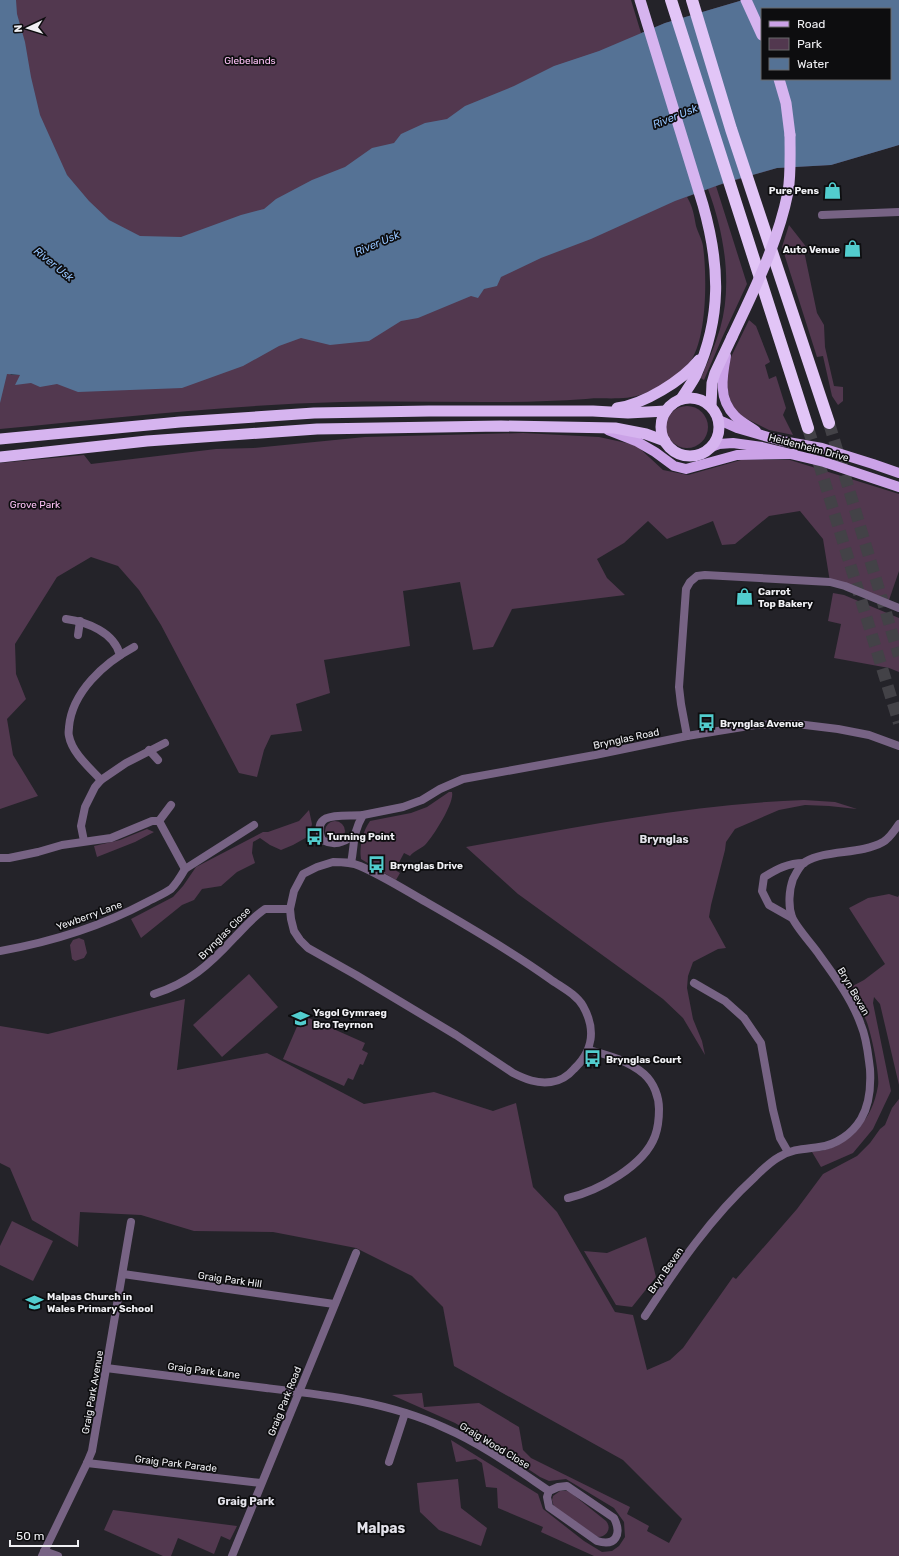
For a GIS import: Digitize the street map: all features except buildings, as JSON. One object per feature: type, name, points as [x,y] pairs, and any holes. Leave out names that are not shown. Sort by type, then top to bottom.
[{"type":"highway","points":[[640,0],[710,229],[716,276],[715,301],[710,333],[704,355],[695,377],[681,399]]},
{"type":"highway","points":[[671,0],[808,428]]},
{"type":"highway","points":[[692,0],[732,129],[829,424]]},
{"type":"highway","points":[[746,0],[761,33]]},
{"type":"highway","points":[[711,406],[712,383],[715,373],[762,271],[777,232],[788,191],[790,135],[786,103],[779,80]]},
{"type":"highway","points":[[593,412],[627,407],[643,401],[686,374],[704,355]]},
{"type":"highway","points":[[0,457],[147,441],[317,429],[501,426],[632,430],[664,441],[675,452],[682,455],[698,455],[712,448],[719,434],[719,420],[716,412],[711,406],[697,398],[689,397],[675,402],[666,411],[661,426],[664,441]]},
{"type":"highway","points":[[0,439],[115,427],[314,413],[429,411],[628,413],[666,411]]},
{"type":"main road","points":[[726,350],[722,377],[723,393],[727,406],[735,417],[762,436]]},
{"type":"main road","name":"Heidenheim Drive","points":[[719,420],[737,428],[762,436],[822,448],[899,473]]},
{"type":"main road","points":[[602,428],[636,441],[655,452],[665,461],[674,466],[686,468],[737,455],[794,454]]},
{"type":"main road","name":"Heidenheim Drive","points":[[712,448],[719,444],[733,443],[762,447],[831,464],[899,487]]},
{"type":"street","points":[[822,215],[899,212]]},
{"type":"street","points":[[687,736],[679,687],[686,588],[697,576],[830,582],[845,586],[899,608]]},
{"type":"street","points":[[66,619],[80,621],[93,626],[107,636],[118,648],[120,654]]},
{"type":"street","points":[[78,635],[80,621]]},
{"type":"street","points":[[101,780],[81,759],[73,746],[68,736],[70,719],[75,703],[85,687],[99,672],[120,654],[134,647]]},
{"type":"street","name":"Brynglas Road","points":[[354,835],[347,841],[337,844],[330,844],[322,840],[318,831],[321,822],[339,814],[351,816],[363,815],[409,805],[422,800],[440,788],[463,780],[687,736],[755,725],[797,724],[838,729],[869,735],[899,746]]},
{"type":"street","points":[[84,841],[81,826],[85,807],[95,787],[101,780],[126,763],[164,743]]},
{"type":"street","points":[[149,750],[158,760]]},
{"type":"street","points":[[0,858],[31,854],[62,845],[84,841],[111,838],[146,822],[158,821],[171,805]]},
{"type":"street","points":[[351,864],[354,835],[363,815]]},
{"type":"street","points":[[158,821],[185,869]]},
{"type":"street","name":"Bryn Bevan","points":[[645,1316],[672,1276],[715,1218],[746,1184],[779,1157],[788,1152],[799,1148],[820,1147],[841,1140],[861,1120],[867,1107],[871,1085],[868,1047],[861,1024],[844,991],[792,918],[769,905],[762,891],[764,878],[777,869],[793,863],[804,863],[817,858],[866,848],[883,842],[899,824]]},
{"type":"street","name":"Yewberry Lane","points":[[0,950],[38,943],[83,929],[123,914],[171,889],[181,877],[185,869],[254,825]]},
{"type":"street","points":[[333,862],[342,862],[373,873],[444,912],[540,972],[577,998],[583,1006],[590,1029],[589,1050],[583,1061],[569,1075],[561,1079],[551,1082],[541,1082],[530,1081],[521,1077],[456,1035],[308,948],[294,931],[290,909],[294,891],[303,874],[317,867],[333,862]]},
{"type":"street","points":[[792,918],[789,906],[791,888],[797,872],[804,863]]},
{"type":"street","name":"Brynglas Close","points":[[154,994],[172,988],[205,967],[248,923],[265,908],[290,909]]},
{"type":"street","points":[[694,983],[724,1000],[744,1018],[761,1043],[773,1110],[780,1138],[788,1152]]},
{"type":"street","points":[[568,1198],[580,1195],[624,1172],[646,1152],[655,1137],[659,1120],[659,1103],[654,1087],[645,1075],[633,1065],[605,1054],[589,1050]]},
{"type":"street","name":"Graig Park Avenue","points":[[43,1553],[88,1463],[92,1451],[131,1222]]},
{"type":"street","name":"Graig Park Road","points":[[232,1556],[334,1304],[356,1254]]},
{"type":"street","name":"Graig Park Hill","points":[[123,1274],[334,1304]]},
{"type":"street","name":"Graig Park Lane","points":[[106,1368],[298,1392]]},
{"type":"street","name":"Graig Wood Close","points":[[298,1392],[346,1399],[405,1413],[444,1427],[467,1438],[511,1465],[548,1491]]},
{"type":"street","points":[[389,1462],[405,1413]]},
{"type":"street","name":"Graig Park Parade","points":[[88,1463],[261,1483]]},
{"type":"street","points":[[567,1486],[614,1518],[618,1526],[618,1534],[614,1540],[604,1543],[598,1541],[549,1507],[547,1497],[548,1491],[558,1487],[567,1486]]},
{"type":"street","points":[[43,1553],[58,1556]]},
{"type":"green space","name":"Glebelands","points":[[0,0],[631,0],[641,33],[665,23],[743,0],[899,0],[899,16],[891,10],[891,8],[761,8],[761,9],[245,259],[45,223]]},
{"type":"green space","points":[[899,145],[831,165],[777,168],[716,186],[747,284],[704,380],[701,378],[720,329],[726,294],[725,258],[722,240],[714,206],[708,189],[687,197],[692,208],[702,243],[705,272],[705,304],[701,335],[697,348],[692,359],[683,370],[663,384],[643,394],[622,398],[525,402],[341,402],[256,406],[170,412],[0,429],[0,361],[11,375],[20,375],[609,179]]},
{"type":"green space","points":[[789,225],[811,253],[804,251],[817,313],[824,325],[825,347],[834,386],[843,387],[843,401],[838,405],[832,396],[823,356],[817,357],[782,247]]},
{"type":"green space","points":[[749,320],[756,326],[770,362],[765,365],[769,379],[776,376],[786,408],[783,415],[793,435],[769,430],[745,418],[735,411],[730,399],[726,375],[731,357]]},
{"type":"green space","points":[[683,406],[691,406],[699,409],[705,415],[708,427],[705,439],[699,445],[691,448],[683,448],[675,445],[669,439],[666,431],[666,423],[669,415],[675,409]]},
{"type":"green space","name":"Grove Park","points":[[523,433],[599,437],[636,445],[663,470],[688,475],[741,460],[790,460],[899,494],[899,571],[888,603],[830,582],[823,539],[800,511],[769,516],[735,544],[722,545],[713,521],[667,539],[648,521],[624,543],[597,559],[607,578],[625,595],[512,609],[493,647],[473,650],[460,582],[403,591],[410,646],[324,660],[330,693],[296,704],[302,731],[271,735],[264,750],[257,777],[239,773],[161,625],[139,590],[118,566],[91,557],[57,577],[15,644],[16,674],[26,699],[7,719],[13,755],[38,796],[0,809],[0,463],[84,455],[91,464],[216,449],[253,448],[365,437]]},
{"type":"green space","points":[[833,593],[844,595],[899,618],[899,672],[889,668],[834,658],[841,624],[828,621]]},
{"type":"green space","points":[[449,792],[452,792],[452,797],[447,811],[438,827],[425,845],[410,856],[404,853],[395,870],[400,873],[396,880],[361,859],[362,839],[365,829],[370,821],[411,813],[427,807]]},
{"type":"green space","points":[[804,800],[835,802],[857,809],[805,805],[779,810],[735,829],[726,842],[709,917],[726,948],[718,949],[693,962],[688,976],[687,988],[693,1019],[702,1041],[705,1055],[683,1018],[663,999],[518,894],[466,847],[592,824],[676,811],[761,802]]},
{"type":"green space","points":[[309,810],[312,824],[309,836],[281,850],[260,838],[253,842],[252,853],[255,863],[237,872],[221,886],[202,889],[194,900],[182,905],[141,938],[131,919],[173,897],[183,886],[196,867],[263,832],[268,832],[299,821]]},
{"type":"green space","points":[[335,821],[342,824],[345,831],[342,838],[335,841],[328,838],[325,831],[328,824]]},
{"type":"green space","points":[[147,829],[154,832],[135,842],[97,857],[94,846],[120,840]]},
{"type":"green space","points":[[889,894],[898,897],[899,895],[899,1085],[880,1004],[874,997],[873,1003],[891,1091],[873,1129],[853,1153],[821,1167],[812,1152],[826,1150],[837,1146],[857,1130],[868,1115],[877,1092],[878,1072],[873,1043],[866,1020],[847,989],[864,980],[885,964],[849,908],[868,898]]},
{"type":"green space","points":[[79,938],[84,940],[87,953],[84,958],[75,961],[72,959],[70,945],[73,940]]},
{"type":"green space","points":[[249,974],[278,1007],[222,1057],[193,1025]]},
{"type":"green space","points":[[185,999],[177,1070],[267,1053],[364,1104],[434,1092],[493,1111],[516,1103],[533,1187],[557,1212],[615,1312],[633,1315],[647,1370],[670,1360],[683,1348],[733,1277],[736,1279],[797,1209],[823,1174],[857,1156],[870,1143],[880,1129],[885,1125],[892,1108],[899,1099],[899,1556],[594,1556],[541,1532],[543,1527],[498,1508],[497,1488],[486,1487],[482,1463],[476,1459],[456,1462],[451,1440],[538,1494],[543,1509],[584,1541],[602,1552],[612,1551],[619,1546],[625,1537],[624,1522],[614,1508],[566,1479],[549,1481],[540,1477],[494,1446],[455,1423],[392,1395],[422,1393],[424,1407],[479,1403],[519,1427],[523,1450],[531,1458],[630,1507],[627,1514],[649,1526],[647,1531],[669,1543],[682,1519],[623,1460],[454,1366],[443,1307],[412,1276],[356,1248],[273,1232],[194,1231],[141,1215],[80,1212],[78,1247],[32,1220],[10,1168],[0,1163],[0,1026],[48,1034]]},
{"type":"green space","points":[[302,1015],[365,1043],[362,1050],[368,1053],[363,1065],[360,1064],[353,1080],[348,1078],[344,1086],[283,1059]]},
{"type":"green space","points":[[12,1221],[53,1241],[33,1281],[0,1265],[0,1246]]},
{"type":"green space","points":[[646,1237],[656,1277],[632,1307],[616,1305],[584,1251],[607,1253]]},
{"type":"green space","points":[[458,1479],[461,1508],[487,1528],[481,1546],[439,1530],[420,1512],[417,1483]]},
{"type":"green space","points":[[560,1491],[567,1491],[571,1493],[606,1521],[609,1526],[608,1532],[601,1537],[598,1537],[554,1507],[552,1500],[553,1496]]},
{"type":"green space","points":[[113,1510],[237,1526],[230,1540],[221,1536],[214,1554],[178,1538],[171,1556],[163,1556],[104,1530]]},
{"type":"water","name":"River Usk","points":[[0,0],[16,0],[17,14],[25,42],[40,115],[67,175],[89,201],[109,220],[140,236],[181,237],[241,215],[264,209],[276,199],[312,180],[345,167],[372,148],[394,143],[401,134],[425,123],[447,119],[465,106],[514,86],[554,66],[599,51],[665,23],[743,0],[899,0],[899,145],[831,165],[777,168],[727,182],[675,201],[591,239],[541,258],[501,277],[497,286],[484,289],[478,298],[471,296],[418,318],[401,321],[369,341],[330,345],[301,338],[279,346],[243,366],[182,388],[78,392],[57,384],[40,387],[31,383],[15,385],[20,375],[7,374],[0,403]]},
{"type":"tunnel","points":[[829,423],[899,656]]},
{"type":"tunnel","points":[[808,428],[899,723]]},
{"type":"place","name":"Pure Pens","points":[[832,190]]},
{"type":"place","name":"Auto Venue","points":[[853,249]]},
{"type":"place","name":"Carrot Top Bakery","points":[[745,597]]},
{"type":"place","name":"Brynglas Avenue","points":[[707,723]]},
{"type":"place","name":"Turning Point","points":[[314,836]]},
{"type":"place","name":"Brynglas Drive","points":[[377,865]]},
{"type":"place","name":"Ysgol Gymraeg Bro Teyrnon","points":[[300,1018]]},
{"type":"place","name":"Brynglas Court","points":[[593,1059]]},
{"type":"place","name":"Malpas Church in Wales Primary School","points":[[34,1302]]},
{"type":"district","name":"Brynglas","points":[[664,839]]},
{"type":"district","name":"Graig Park","points":[[246,1501]]},
{"type":"district","name":"Malpas","points":[[381,1528]]}]
